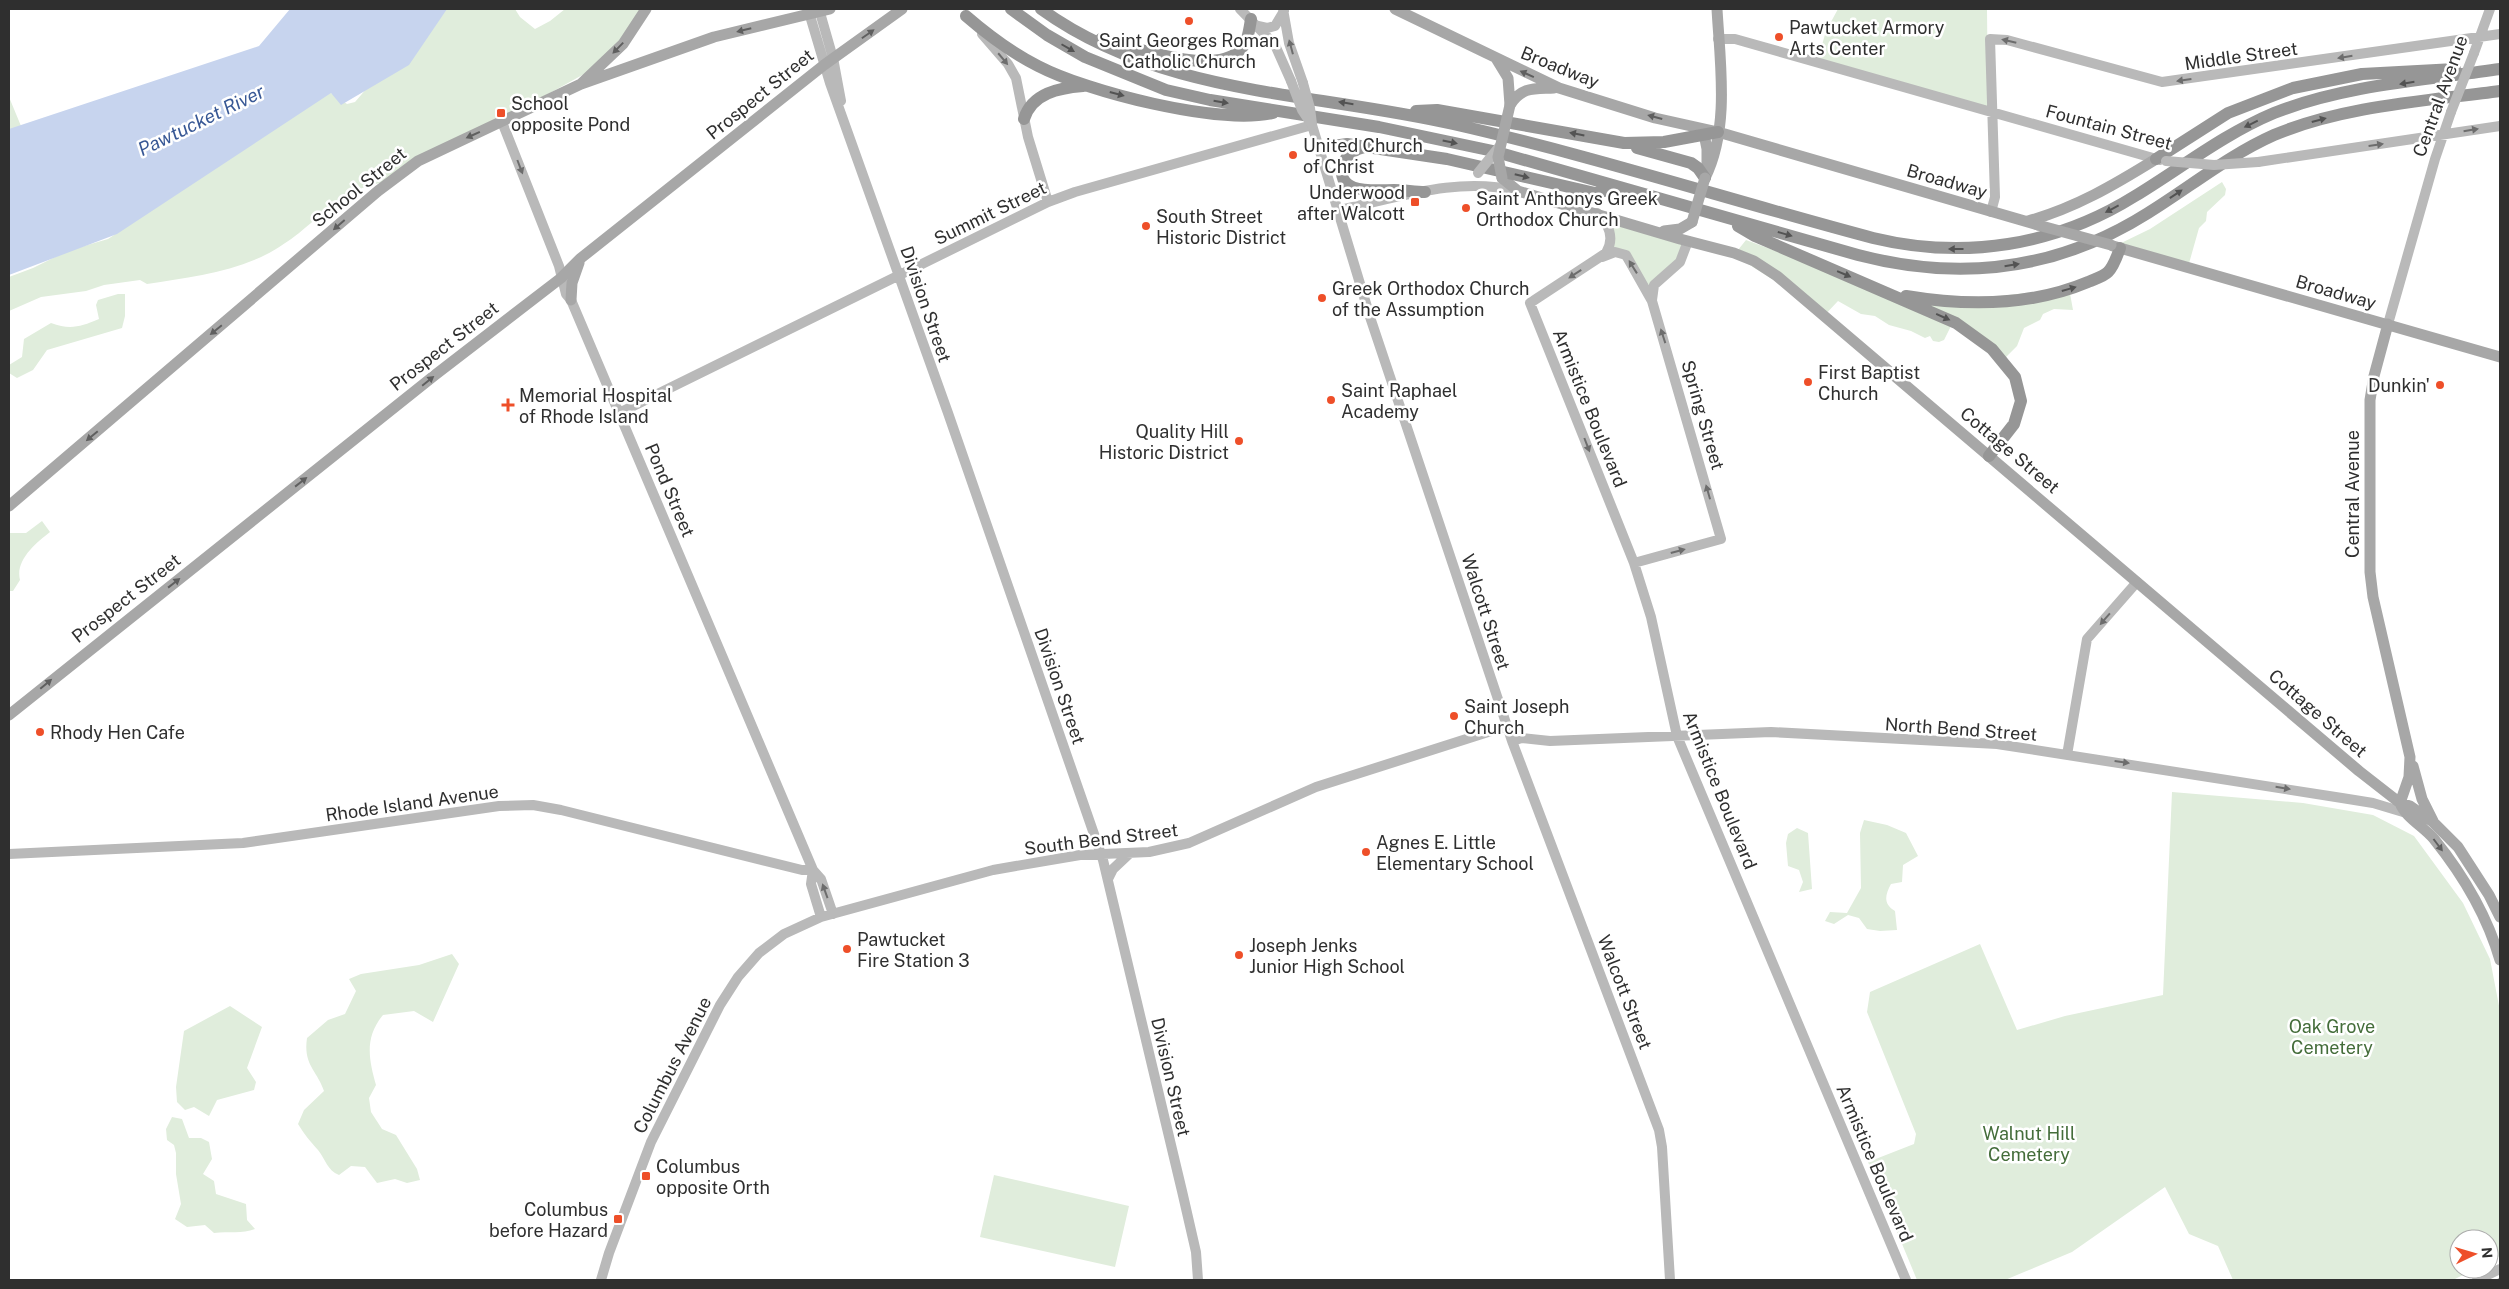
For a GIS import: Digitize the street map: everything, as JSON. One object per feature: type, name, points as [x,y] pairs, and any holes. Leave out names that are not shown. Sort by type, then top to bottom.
[{"type":"highway","points":[[1000,9],[1028,22]]},
{"type":"highway","points":[[1011,9],[1028,22],[1085,57],[1138,81],[1195,97],[1380,127],[1465,145],[1900,265],[1945,270],[2008,266],[2065,252],[2109,235],[2147,214],[2234,156],[2260,142],[2302,125],[2351,113],[2500,90]]},
{"type":"highway","points":[[1041,9],[1079,33],[1135,60],[1184,75],[1220,83],[1394,111],[1509,137],[1888,242],[1930,248],[1973,248],[2030,241],[2084,222],[2130,200],[2234,132],[2295,106],[2345,93],[2495,70]]},
{"type":"highway","points":[[963,13],[1024,59],[1087,86],[1183,109],[1258,116],[1282,111]]},
{"type":"highway","points":[[1079,33],[1163,56],[1191,60],[1219,60],[1232,57],[1242,49],[1254,22]]},
{"type":"highway","points":[[2161,160],[2234,110],[2267,96],[2308,84],[2362,74],[2446,68],[2495,70]]},
{"type":"highway","points":[[1023,113],[1043,95],[1061,88],[1087,86]]},
{"type":"highway","points":[[1394,111],[1437,110],[1624,143],[1691,163],[1697,166],[1705,178]]},
{"type":"highway","points":[[1624,143],[1659,143],[1703,132],[1718,132]]},
{"type":"highway","points":[[1320,148],[1341,144],[1368,146],[1459,161],[1595,193],[1620,188]]},
{"type":"highway","points":[[1368,146],[1351,152],[1345,161],[1343,175],[1350,186],[1363,191],[1425,192]]},
{"type":"highway","points":[[1721,216],[1756,236],[1963,327],[1992,349],[2012,372],[2020,392],[2020,411],[2012,428],[1989,456]]},
{"type":"highway","points":[[1882,290],[1925,299],[1960,302],[1998,302],[2030,298],[2075,287],[2106,274],[2116,247]]},
{"type":"main road","points":[[581,84],[623,44],[646,9]]},
{"type":"main road","name":"Prospect Street","points":[[9,715],[435,375],[561,278],[581,258],[829,62],[901,9]]},
{"type":"main road","name":"Broadway","points":[[1395,9],[1559,88],[1703,132]]},
{"type":"main road","points":[[1688,241],[1705,178],[1716,150],[1721,100],[1717,9]]},
{"type":"main road","name":"School Street","points":[[9,506],[398,175],[418,162],[581,84],[714,37],[818,10]]},
{"type":"main road","points":[[1496,59],[1508,78],[1510,105],[1500,144],[1498,164],[1502,178],[1518,191]]},
{"type":"main road","points":[[1510,105],[1516,96],[1525,90],[1559,88]]},
{"type":"main road","points":[[1703,132],[1707,157],[1705,178]]},
{"type":"main road","name":"Broadway","points":[[1718,132],[2500,357]]},
{"type":"main road","points":[[2026,222],[2047,216],[2089,199],[2161,160]]},
{"type":"main road","name":"Cottage Street","points":[[1518,191],[1741,255],[1772,272],[2401,807],[2410,806],[2433,822]]},
{"type":"main road","points":[[1657,231],[1675,231],[1692,222]]},
{"type":"main road","points":[[571,300],[572,283],[581,258]]},
{"type":"main road","name":"Central Avenue","points":[[2388,324],[2374,376],[2370,400],[2370,572],[2372,597],[2410,757],[2409,777],[2401,807]]},
{"type":"main road","points":[[2410,757],[2422,799],[2433,822],[2458,847],[2489,895],[2500,917]]},
{"type":"main road","points":[[2401,807],[2432,837],[2474,897],[2487,919],[2500,960]]},
{"type":"street","name":"Walcott Street","points":[[1240,9],[1279,51],[1309,127],[1320,148],[1371,320],[1512,741],[1659,1130],[1662,1147],[1670,1280]]},
{"type":"street","name":"Central Avenue","points":[[2388,324],[2443,134],[2490,9]]},
{"type":"street","name":"Division Street","points":[[818,10],[843,117],[1101,854],[1183,1194],[1196,1252],[1198,1280]]},
{"type":"street","name":"Walcott Street","points":[[1284,10],[1291,49],[1310,108],[1309,127]]},
{"type":"street","points":[[1254,22],[1267,28],[1275,26],[1284,10]]},
{"type":"street","points":[[963,13],[1011,68],[1018,84],[1023,113],[1048,202]]},
{"type":"street","name":"Middle Street","points":[[1992,112],[1990,39],[2007,40],[2162,82],[2500,34]]},
{"type":"street","name":"Fountain Street","points":[[1718,39],[1735,39],[2161,160],[2214,165],[2258,162],[2500,126]]},
{"type":"street","points":[[1992,112],[1995,197],[1992,212]]},
{"type":"street","name":"Pond Street","points":[[502,122],[559,266],[561,278],[813,870],[821,879],[833,914]]},
{"type":"street","name":"Summit Street","points":[[619,413],[1048,202],[1075,192],[1309,127]]},
{"type":"street","points":[[1451,187],[1478,173],[1490,160],[1500,144]]},
{"type":"street","points":[[1339,210],[1451,187],[1488,185],[1518,191]]},
{"type":"street","points":[[1596,213],[1604,220],[1610,233],[1608,248],[1602,257]]},
{"type":"street","points":[[1652,301],[1654,285],[1677,266],[1688,241]]},
{"type":"street","name":"Spring Street","points":[[1602,257],[1615,252],[1626,255],[1652,301],[1721,539],[1634,563]]},
{"type":"street","name":"Armistice Boulevard","points":[[1602,257],[1530,302],[1634,563],[1652,622],[1677,736],[1906,1280]]},
{"type":"street","points":[[2070,755],[2087,639],[2137,582]]},
{"type":"street","name":"South Bend Street","points":[[833,914],[993,870],[1101,854],[1157,851],[1189,844],[1249,819],[1316,787],[1507,726]]},
{"type":"street","name":"North Bend Street","points":[[1512,741],[1522,738],[1550,741],[1772,732],[1997,744],[2401,807]]},
{"type":"street","name":"Rhode Island Avenue","points":[[9,854],[243,843],[499,806],[533,805],[813,870]]},
{"type":"street","points":[[1108,879],[1113,869],[1130,853]]},
{"type":"street","name":"Pond Street","points":[[813,870],[811,884],[821,918]]},
{"type":"street","name":"Columbus Avenue","points":[[601,1280],[611,1246],[651,1142],[729,990],[759,953],[784,934],[833,914]]},
{"type":"street","points":[[2477,1280],[2500,1269]]},
{"type":"green space","points":[[435,9],[515,9],[520,17],[535,29],[550,21],[565,9],[647,9],[595,68],[391,181],[355,191],[329,208],[292,239],[261,257],[230,268],[197,276],[147,284],[140,280],[104,285],[86,291],[41,297],[9,311],[9,277],[33,268],[67,251],[108,239],[326,94],[331,93],[347,104],[355,102]]},
{"type":"green space","points":[[1838,9],[1987,9],[1988,110],[1817,62],[1826,31]]},
{"type":"green space","points":[[9,97],[21,126],[9,131]]},
{"type":"green space","points":[[2222,182],[2226,189],[2225,195],[2207,212],[2206,221],[2199,228],[2188,267],[2115,246],[2150,229]]},
{"type":"green space","points":[[1604,218],[1684,240],[1682,257],[1648,293],[1608,240]]},
{"type":"green space","points":[[1746,240],[1924,305],[2069,288],[2073,310],[2054,309],[2043,314],[2040,320],[2024,328],[2017,346],[2002,361],[1951,326],[1944,340],[1939,342],[1933,341],[1930,336],[1925,338],[1911,331],[1889,325],[1875,316],[1861,314],[1838,301],[1822,318],[1786,288],[1734,255]]},
{"type":"green space","points":[[118,294],[125,294],[125,316],[122,328],[47,350],[33,370],[17,378],[9,373],[9,365],[22,357],[24,339],[51,323],[75,327],[99,319],[96,305],[98,300]]},
{"type":"green space","points":[[42,521],[50,532],[28,553],[21,566],[20,580],[13,591],[9,591],[9,533],[26,533]]},
{"type":"green space","name":"Oak Grove Cemetery","points":[[2172,792],[2303,803],[2373,815],[2414,836],[2463,903],[2490,959],[2500,1011],[2500,1256],[2499,1229],[2449,1229],[2449,1279],[2455,1279],[2453,1280],[2233,1280],[2218,1246],[2189,1234],[2165,1187],[2072,1252],[2005,1280],[1917,1280],[1868,1162],[1914,1144],[1916,1134],[1867,1012],[1870,992],[1980,944],[2017,1030],[2065,1016],[2163,995]]},
{"type":"green space","points":[[1864,820],[1887,825],[1906,833],[1918,856],[1903,865],[1902,882],[1891,884],[1887,892],[1886,899],[1888,905],[1895,911],[1897,930],[1880,931],[1867,929],[1859,918],[1848,915],[1834,924],[1825,921],[1830,912],[1847,913],[1861,888],[1860,833]]},
{"type":"green space","points":[[1797,828],[1808,833],[1812,889],[1799,892],[1803,882],[1799,870],[1788,866],[1786,843],[1788,834]]},
{"type":"green space","points":[[452,954],[459,964],[433,1022],[414,1011],[383,1015],[373,1032],[371,1041],[371,1067],[376,1085],[369,1098],[371,1112],[382,1129],[396,1135],[417,1169],[420,1180],[407,1183],[395,1179],[377,1183],[365,1167],[351,1166],[339,1175],[335,1173],[329,1168],[321,1154],[298,1124],[304,1110],[324,1091],[311,1067],[307,1055],[307,1038],[328,1020],[345,1014],[356,991],[349,979],[361,974],[419,965]]},
{"type":"green space","points":[[230,1006],[262,1027],[247,1068],[256,1082],[254,1090],[217,1100],[209,1116],[194,1107],[185,1110],[177,1102],[176,1087],[184,1031]]},
{"type":"green space","points":[[172,1117],[182,1119],[189,1138],[201,1138],[209,1142],[212,1159],[203,1174],[214,1181],[216,1194],[246,1204],[247,1220],[255,1229],[214,1233],[205,1225],[187,1227],[175,1219],[181,1204],[176,1174],[176,1153],[174,1145],[167,1140],[166,1129]]},
{"type":"green space","points":[[994,1175],[1129,1206],[1115,1267],[980,1237]]},
{"type":"water","name":"Pawtucket River","points":[[290,9],[447,9],[409,65],[341,105],[331,93],[117,234],[9,275],[9,129],[259,46]]},
{"type":"place","name":"Saint Georges Roman Catholic Church","points":[[1189,21]]},
{"type":"place","name":"Pawtucket Armory Arts Center","points":[[1779,37]]},
{"type":"place","name":"School opposite Pond","points":[[501,113]]},
{"type":"place","name":"United Church of Christ","points":[[1293,155]]},
{"type":"place","name":"Underwood after Walcott","points":[[1415,202]]},
{"type":"place","name":"Saint Anthonys Greek Orthodox Church","points":[[1466,208]]},
{"type":"place","name":"South Street Historic District","points":[[1146,226]]},
{"type":"place","name":"Greek Orthodox Church of the Assumption","points":[[1322,298]]},
{"type":"place","name":"First Baptist Church","points":[[1808,382]]},
{"type":"place","name":"Dunkin'","points":[[2440,385]]},
{"type":"place","name":"Saint Raphael Academy","points":[[1331,400]]},
{"type":"place","name":"Memorial Hospital of Rhode Island","points":[[508,405]]},
{"type":"place","name":"Quality Hill Historic District","points":[[1239,441]]},
{"type":"place","name":"Saint Joseph Church","points":[[1454,716]]},
{"type":"place","name":"Rhody Hen Cafe","points":[[40,732]]},
{"type":"place","name":"Agnes E. Little Elementary School","points":[[1366,852]]},
{"type":"place","name":"Pawtucket Fire Station 3","points":[[847,949]]},
{"type":"place","name":"Joseph Jenks Junior High School","points":[[1239,955]]},
{"type":"place","name":"Columbus opposite Orth","points":[[646,1176]]},
{"type":"place","name":"Columbus before Hazard","points":[[618,1219]]},
{"type":"park label","name":"Walnut Hill Cemetery","points":[[2029,1143]]}]
